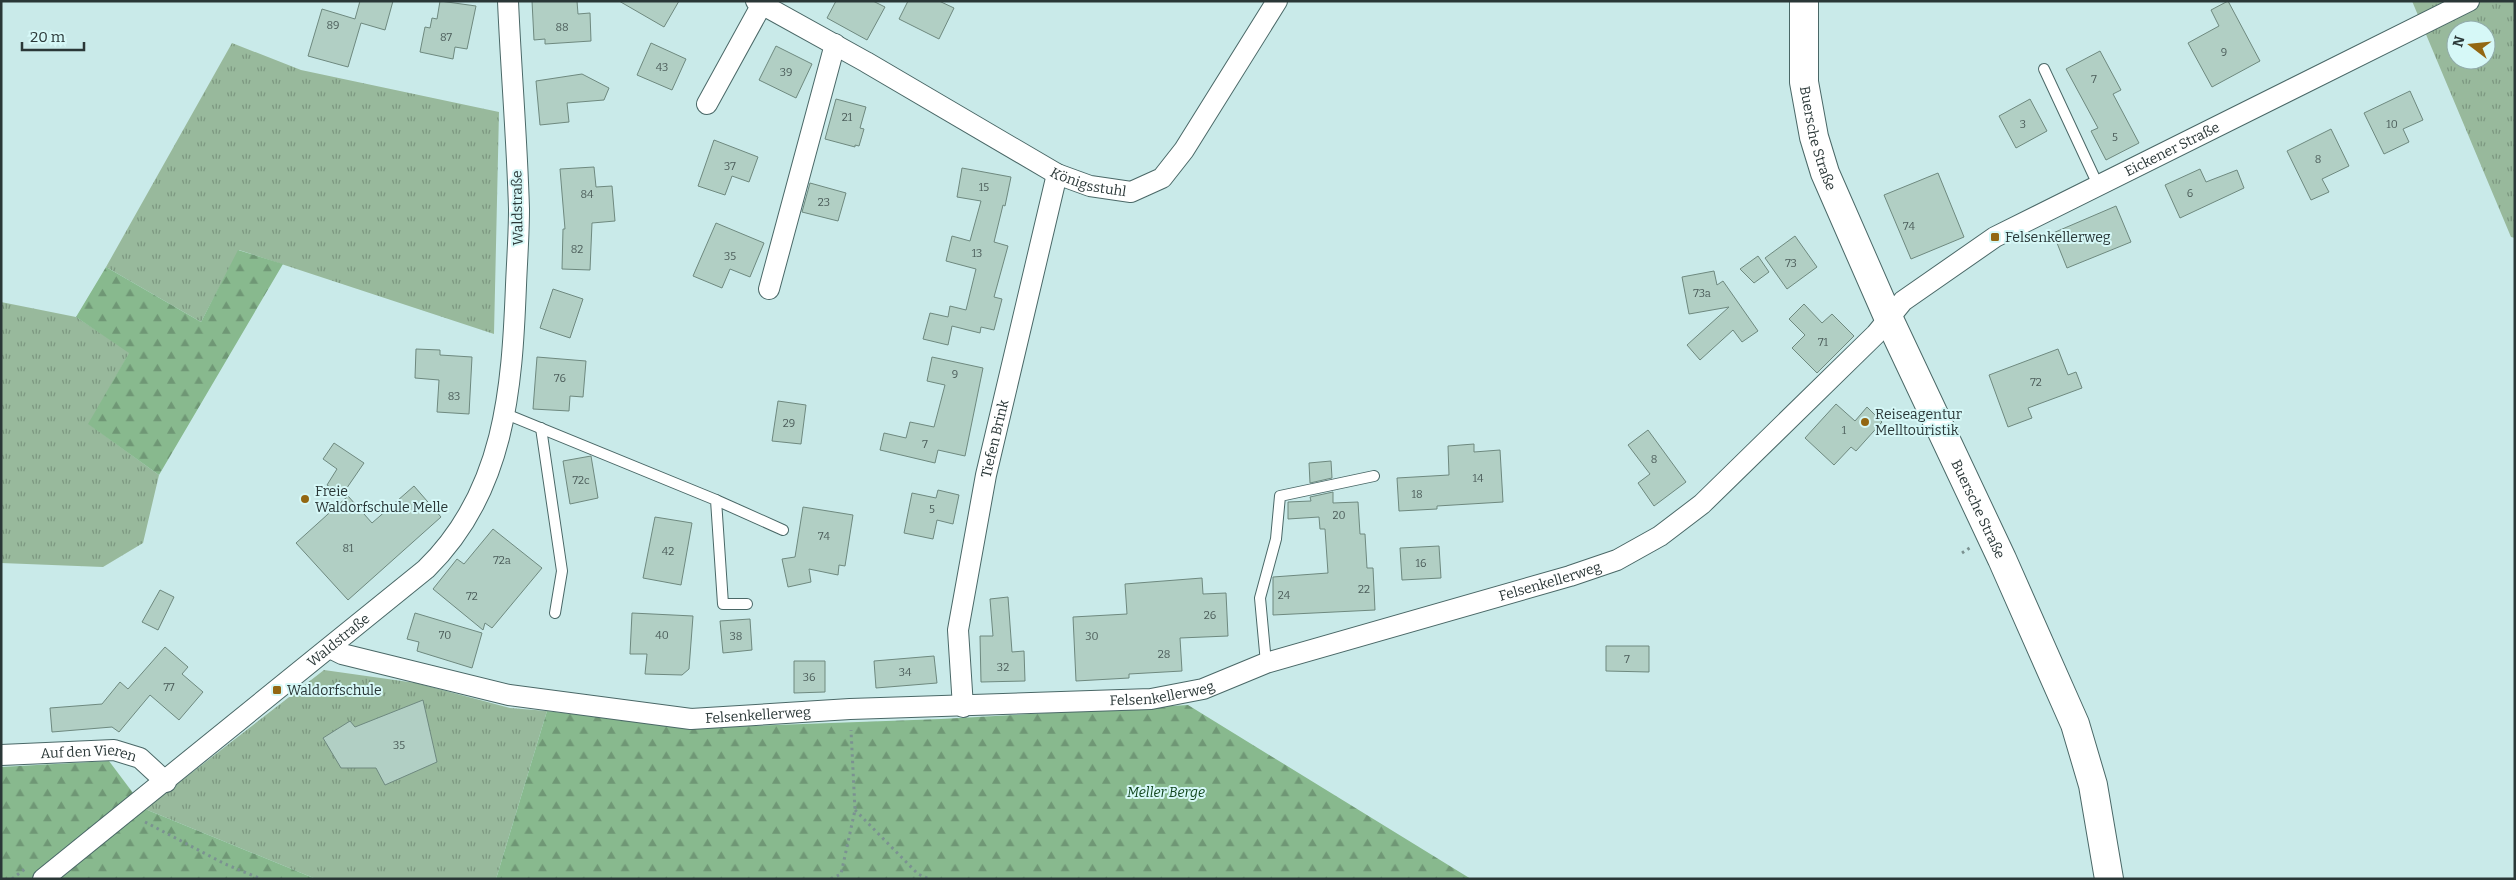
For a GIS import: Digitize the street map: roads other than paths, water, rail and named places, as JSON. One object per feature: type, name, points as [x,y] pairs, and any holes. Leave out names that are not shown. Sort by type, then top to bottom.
[{"type":"main road","name":"Buersche Straße","points":[[1804,1],[1804,82],[1814,137],[1829,182],[1888,317],[2002,559],[2075,724],[2093,785],[2109,879]]},
{"type":"street","name":"Waldstraße","points":[[43,879],[166,782],[426,569],[449,547],[486,480],[506,414],[513,364],[519,210],[508,1]]},
{"type":"street","name":"Königsstuhl","points":[[708,104],[759,3],[835,44],[1058,174],[1090,186],[1131,192],[1162,178],[1184,150],[1277,1]]},
{"type":"street","name":"Eickener Straße","points":[[1888,317],[1903,301],[1995,237],[2469,1]]},
{"type":"street","points":[[769,289],[835,44]]},
{"type":"street","name":"Tiefen Brink","points":[[963,707],[958,630],[986,475],[1058,174]]},
{"type":"street","name":"Felsenkellerweg","points":[[330,648],[342,654],[509,695],[692,719],[850,709],[963,707],[1151,699],[1203,689],[1266,663],[1570,576],[1617,560],[1660,536],[1702,504],[1876,334],[1888,317]]},
{"type":"street","name":"Auf den Vieren","points":[[1,755],[114,750],[140,758],[166,782]]},
{"type":"lane","points":[[2044,69],[2098,185]]},
{"type":"lane","points":[[506,414],[716,500],[783,530]]},
{"type":"lane","points":[[540,428],[562,571],[555,613]]},
{"type":"lane","points":[[1266,663],[1260,598],[1276,539],[1280,496],[1374,476]]},
{"type":"lane","points":[[716,500],[723,604],[747,604]]},
{"type":"place","name":"Felsenkellerweg","points":[[1995,237]]},
{"type":"place","name":"Reiseagentur Melltouristik","points":[[1865,422]]},
{"type":"place","name":"Freie Waldorfschule Melle","points":[[305,499]]},
{"type":"place","name":"Waldorfschule","points":[[277,690]]},
{"type":"park label","name":"Meller Berge","points":[[1166,792]]}]
